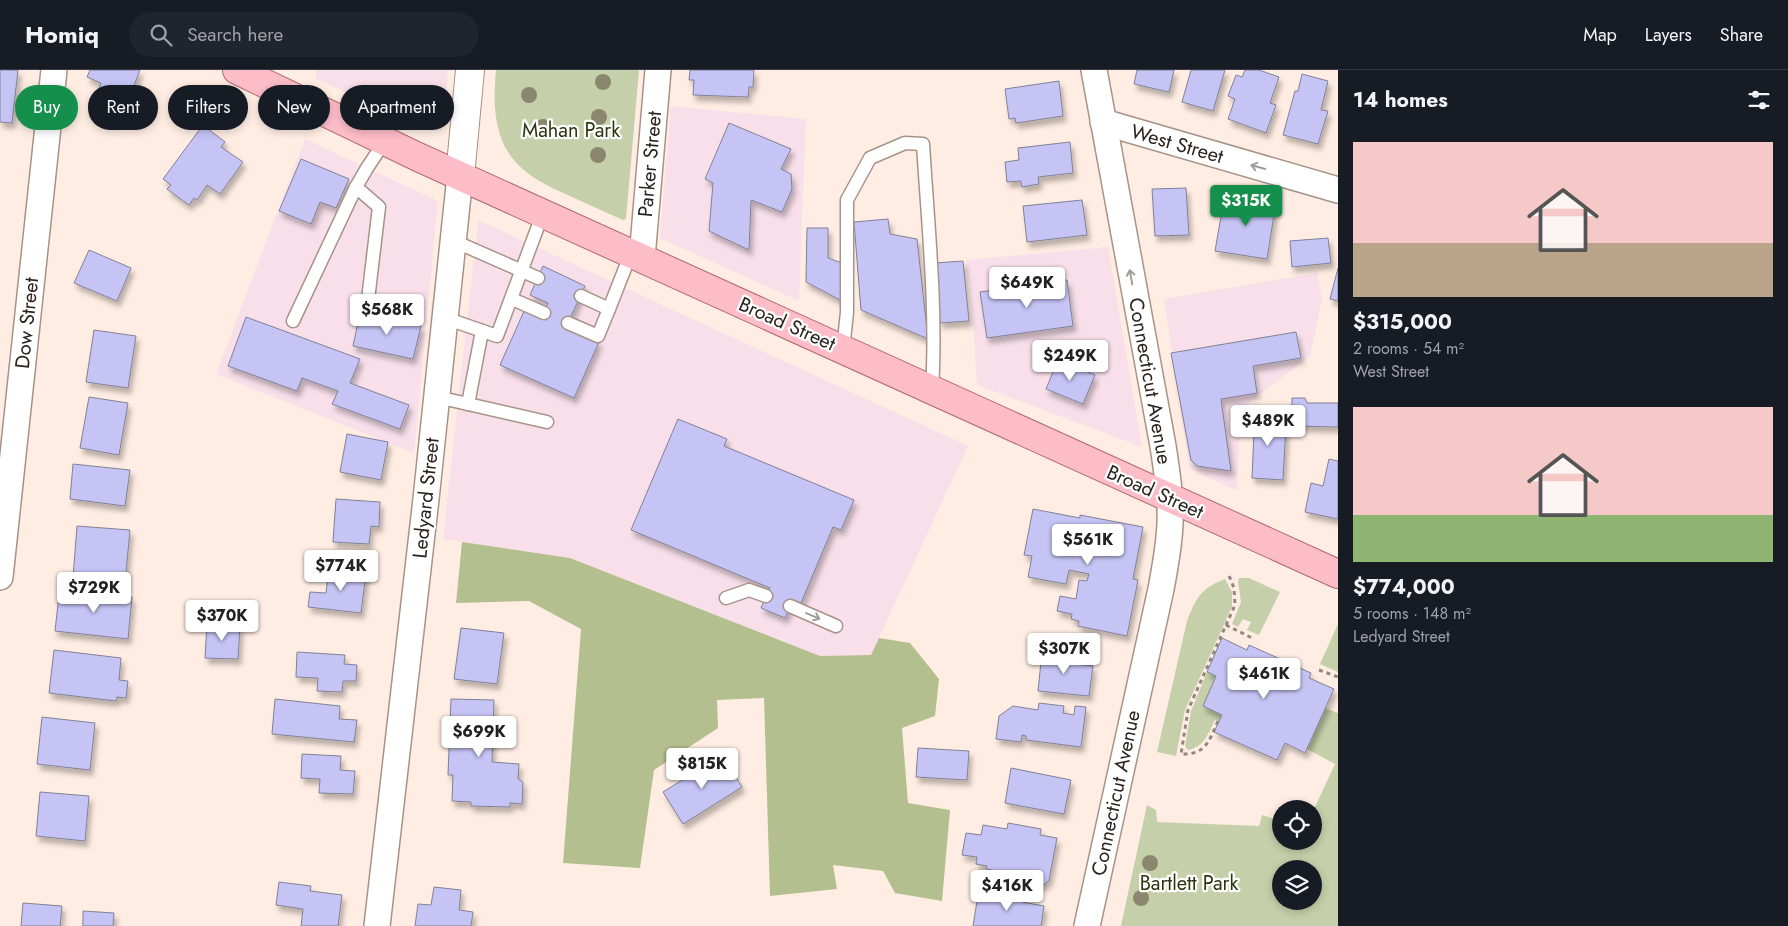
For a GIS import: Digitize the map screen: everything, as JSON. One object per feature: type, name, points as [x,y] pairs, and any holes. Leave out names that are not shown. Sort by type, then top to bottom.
[{"type":"main road","name":"Broad Street","points":[[237,70],[460,176],[1338,574]]},
{"type":"street","name":"Dow Street","points":[[0,577],[54,70]]},
{"type":"street","name":"Ledyard Street","points":[[377,926],[437,398],[470,70]]},
{"type":"street","name":"Parker Street","points":[[636,255],[658,70]]},
{"type":"street","name":"Connecticut Avenue","points":[[1087,926],[1166,565],[1170,523],[1169,498],[1162,446],[1094,70]]},
{"type":"street","name":"West Street","points":[[1103,122],[1338,190]]},
{"type":"lane","points":[[293,321],[356,187],[385,141]]},
{"type":"lane","points":[[844,350],[847,312],[847,200],[870,158],[905,144],[923,144],[933,318],[932,390]]},
{"type":"lane","points":[[356,187],[379,207],[367,308]]},
{"type":"lane","points":[[445,318],[497,336],[543,213]]},
{"type":"lane","points":[[454,241],[538,278]]},
{"type":"lane","points":[[568,323],[598,336],[608,309],[636,255]]},
{"type":"lane","points":[[580,296],[608,309]]},
{"type":"lane","points":[[512,300],[544,313]]},
{"type":"lane","points":[[468,404],[482,331]]},
{"type":"lane","points":[[437,398],[546,422]]},
{"type":"lane","points":[[726,598],[749,590],[766,596]]},
{"type":"lane","points":[[790,606],[836,626]]},
{"type":"path","points":[[1218,721],[1206,746],[1195,753],[1181,754],[1188,710],[1235,605],[1236,597],[1228,573]]},
{"type":"path","points":[[1226,625],[1252,638]]},
{"type":"path","points":[[1319,670],[1338,678]]},
{"type":"shaded area","points":[[316,70],[448,70],[446,85],[340,85],[340,90],[316,79]]},
{"type":"shaded area","points":[[671,106],[806,119],[799,301],[660,238]]},
{"type":"shaded area","points":[[305,139],[438,201],[414,453],[216,374]]},
{"type":"shaded area","points":[[478,220],[968,446],[871,655],[820,656],[570,558],[443,539]]},
{"type":"shaded area","points":[[1108,247],[1142,447],[977,385],[966,260]]},
{"type":"shaded area","points":[[1317,273],[1322,299],[1310,356],[1240,410],[1237,491],[1190,469],[1164,299]]},
{"type":"green space","name":"Mahan Park","points":[[496,70],[639,70],[626,219],[623,220],[541,182],[528,174],[509,154],[502,141],[498,126],[495,103]]},
{"type":"green space","points":[[462,542],[570,558],[820,656],[871,655],[879,638],[910,643],[939,679],[935,716],[902,728],[908,803],[950,810],[942,901],[895,893],[883,871],[833,865],[837,889],[770,896],[764,698],[717,700],[718,728],[654,770],[640,868],[563,863],[581,629],[529,601],[456,603]]},
{"type":"green space","points":[[1239,578],[1249,578],[1280,592],[1259,635],[1247,630],[1251,622],[1243,619],[1238,627],[1232,624],[1241,602]]},
{"type":"green space","points":[[1225,579],[1232,592],[1232,607],[1185,710],[1176,756],[1157,752],[1187,621],[1200,595],[1210,586]]},
{"type":"green space","points":[[1338,624],[1338,672],[1320,664]]},
{"type":"green space","points":[[1207,672],[1216,676],[1203,706],[1222,715],[1219,721],[1215,720],[1202,743],[1188,750],[1185,746],[1191,711]]},
{"type":"green space","name":"Bartlett Park","points":[[1325,708],[1338,713],[1338,926],[1121,926],[1147,805],[1156,810],[1157,822],[1259,826],[1262,815],[1272,818],[1272,850],[1322,850],[1322,800],[1318,800],[1335,764],[1307,749]]},
{"type":"building","points":[[0,70],[18,70],[12,123],[0,122]]},
{"type":"building","points":[[90,70],[140,70],[134,85],[100,85],[101,83],[87,77]]},
{"type":"building","points":[[690,70],[754,70],[753,87],[749,87],[748,97],[693,95],[694,80],[689,80]]},
{"type":"building","points":[[1137,70],[1174,70],[1169,92],[1134,84]]},
{"type":"building","points":[[1191,70],[1225,70],[1213,111],[1182,102]]},
{"type":"building","points":[[1245,70],[1259,70],[1279,77],[1270,103],[1276,105],[1266,133],[1228,119],[1235,99],[1228,96],[1236,75],[1242,77]]},
{"type":"building","points":[[1302,74],[1328,81],[1321,110],[1328,111],[1318,144],[1283,135],[1295,91],[1298,91]]},
{"type":"building","points":[[1059,81],[1063,116],[1016,123],[1015,118],[1009,119],[1005,89]]},
{"type":"building","points":[[729,123],[791,149],[781,169],[791,174],[792,189],[782,212],[751,200],[749,250],[709,231],[713,183],[705,179]]},
{"type":"building","points":[[199,130],[209,130],[225,142],[221,147],[243,162],[220,194],[207,185],[197,200],[194,198],[189,205],[167,189],[171,185],[163,179]]},
{"type":"building","points":[[1070,142],[1073,173],[1038,177],[1039,184],[1022,187],[1021,181],[1007,182],[1005,162],[1019,160],[1018,148]]},
{"type":"building","points":[[301,159],[349,179],[336,208],[320,202],[311,224],[279,211]]},
{"type":"building","points":[[1186,188],[1189,235],[1155,236],[1152,189]]},
{"type":"building","points":[[1228,194],[1276,202],[1267,259],[1215,251],[1224,199],[1227,200]]},
{"type":"building","points":[[1082,200],[1087,235],[1027,242],[1023,206]]},
{"type":"building","points":[[888,219],[890,234],[917,239],[928,339],[861,310],[854,222]]},
{"type":"building","points":[[807,228],[828,228],[828,258],[842,263],[842,301],[806,282]]},
{"type":"building","points":[[1328,238],[1331,263],[1292,267],[1290,241]]},
{"type":"building","points":[[89,250],[131,268],[117,301],[74,283]]},
{"type":"building","points":[[963,261],[969,321],[940,323],[935,263]]},
{"type":"building","points":[[543,266],[585,286],[566,327],[599,342],[574,398],[500,365],[525,309],[542,317],[548,303],[530,295]]},
{"type":"building","points":[[1338,268],[1338,301],[1330,299]]},
{"type":"building","points":[[1067,280],[1073,326],[987,338],[980,292]]},
{"type":"building","points":[[360,313],[421,326],[413,359],[353,346]]},
{"type":"building","points":[[246,317],[360,359],[350,383],[409,405],[400,429],[332,404],[338,391],[302,378],[297,391],[228,366]]},
{"type":"building","points":[[94,330],[136,336],[128,388],[86,382]]},
{"type":"building","points":[[1296,332],[1301,358],[1253,366],[1257,393],[1221,399],[1231,471],[1197,466],[1191,460],[1171,353]]},
{"type":"building","points":[[1058,360],[1095,375],[1083,404],[1046,389]]},
{"type":"building","points":[[89,397],[128,403],[119,455],[80,448]]},
{"type":"building","points":[[1292,398],[1305,398],[1307,403],[1338,403],[1338,427],[1292,426]]},
{"type":"building","points":[[1255,410],[1276,411],[1276,425],[1286,425],[1283,480],[1252,478]]},
{"type":"building","points":[[678,419],[727,439],[724,446],[854,500],[841,530],[833,527],[801,603],[793,600],[785,618],[761,608],[770,588],[631,530]]},
{"type":"building","points":[[347,434],[388,442],[381,480],[340,472]]},
{"type":"building","points":[[1329,459],[1338,461],[1338,519],[1305,512],[1311,483],[1323,486]]},
{"type":"building","points":[[73,464],[130,470],[125,506],[70,499]]},
{"type":"building","points":[[336,499],[380,502],[379,527],[371,526],[369,544],[333,542]]},
{"type":"building","points":[[1033,509],[1080,518],[1080,515],[1143,527],[1133,579],[1138,580],[1127,636],[1078,626],[1079,621],[1071,619],[1072,614],[1057,611],[1060,596],[1076,599],[1079,580],[1087,581],[1089,574],[1069,570],[1066,584],[1028,577],[1032,556],[1024,555]]},
{"type":"building","points":[[77,526],[130,530],[125,583],[73,578]]},
{"type":"building","points":[[329,568],[366,573],[361,613],[308,607],[310,592],[326,593]]},
{"type":"building","points":[[71,590],[132,597],[128,639],[55,631],[59,595],[70,596]]},
{"type":"building","points":[[207,624],[240,626],[238,659],[205,658]]},
{"type":"building","points":[[461,628],[504,633],[497,684],[454,679]]},
{"type":"building","points":[[1222,638],[1247,650],[1249,645],[1311,673],[1309,678],[1334,689],[1305,753],[1285,743],[1277,760],[1214,732],[1222,715],[1203,706],[1216,676],[1207,672]]},
{"type":"building","points":[[54,650],[121,658],[119,680],[128,681],[126,698],[117,697],[116,701],[49,693]]},
{"type":"building","points":[[297,652],[345,655],[344,664],[357,665],[356,681],[343,681],[342,692],[317,691],[318,678],[296,677]]},
{"type":"building","points":[[1042,652],[1077,656],[1076,664],[1093,666],[1089,696],[1038,691]]},
{"type":"building","points":[[275,699],[340,706],[339,719],[357,720],[354,742],[272,734]]},
{"type":"building","points":[[451,699],[494,700],[492,762],[519,764],[518,779],[523,782],[522,804],[510,803],[510,807],[471,806],[471,802],[452,801],[453,775],[448,775]]},
{"type":"building","points":[[1039,703],[1064,706],[1063,713],[1074,715],[1075,706],[1086,707],[1081,747],[1026,740],[1026,736],[1022,735],[1021,742],[996,739],[999,716],[1013,706],[1038,710]]},
{"type":"building","points":[[42,717],[95,723],[90,770],[37,764]]},
{"type":"building","points":[[918,748],[969,751],[967,780],[916,777]]},
{"type":"building","points":[[302,754],[341,756],[340,770],[355,771],[353,794],[319,793],[320,779],[301,778]]},
{"type":"building","points":[[722,755],[742,787],[683,824],[663,792]]},
{"type":"building","points":[[1011,768],[1071,780],[1064,814],[1005,803]]},
{"type":"building","points":[[40,792],[89,796],[85,841],[36,836]]},
{"type":"building","points":[[1008,823],[1041,829],[1040,835],[1057,838],[1049,880],[1044,885],[1011,879],[1012,874],[986,869],[987,866],[976,864],[977,857],[962,855],[966,833],[981,835],[983,825],[1007,829]]},
{"type":"building","points":[[279,882],[311,886],[310,891],[342,895],[338,926],[301,926],[303,909],[276,905]]},
{"type":"building","points":[[434,887],[461,890],[459,910],[473,912],[471,926],[415,926],[418,904],[431,905]]},
{"type":"building","points":[[1007,894],[1023,897],[1022,902],[1044,906],[1041,926],[973,926],[978,895],[1006,899]]},
{"type":"building","points":[[23,903],[62,906],[60,926],[21,926]]},
{"type":"building","points":[[83,911],[114,913],[113,926],[83,926]]}]
